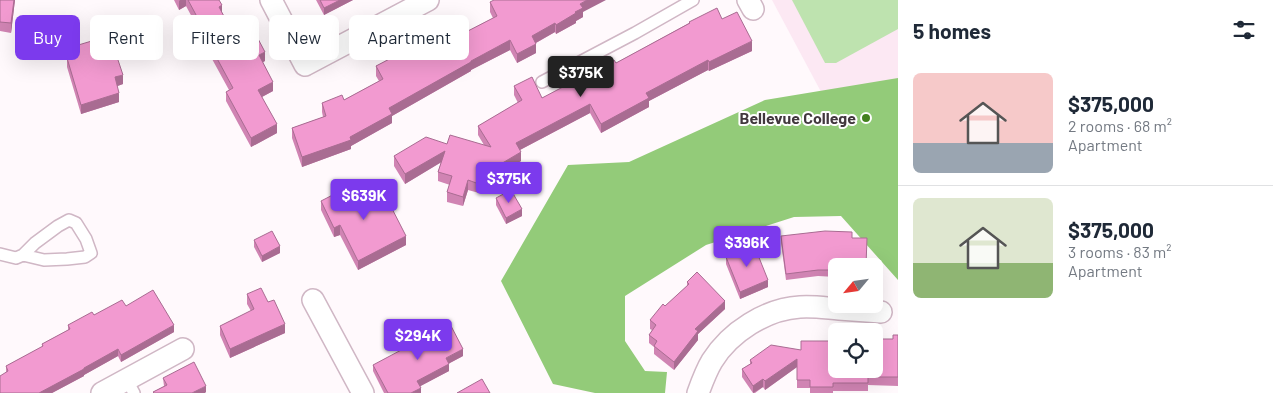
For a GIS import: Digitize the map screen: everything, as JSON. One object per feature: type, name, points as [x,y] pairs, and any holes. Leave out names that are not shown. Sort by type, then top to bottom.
[{"type":"street","points":[[271,0],[306,64],[428,0]]},
{"type":"street","points":[[313,300],[362,393]]},
{"type":"street","points":[[698,393],[712,361],[723,346],[754,322],[780,310],[800,307],[828,309]]},
{"type":"street","points":[[102,393],[131,386],[183,349]]},
{"type":"lane","points":[[542,82],[693,0]]},
{"type":"lane","points":[[0,254],[16,258],[23,255],[35,243],[68,220],[76,223],[86,239],[91,253],[85,258],[67,260],[44,260],[23,255]]},
{"type":"shaded area","name":"Bellevue College","points":[[772,0],[898,0],[898,236]]},
{"type":"green space","points":[[792,0],[898,0],[898,29],[836,63],[825,63]]},
{"type":"green space","points":[[898,78],[898,280],[883,263],[883,258],[878,258],[841,216],[794,217],[706,245],[625,296],[625,341],[645,371],[667,372],[665,393],[595,393],[553,384],[501,281],[568,165],[629,162],[765,100]]},
{"type":"building","points":[[0,0],[14,0],[11,23],[0,22]]},
{"type":"building","points":[[188,0],[219,0],[222,5],[219,7],[223,15],[196,15]]},
{"type":"building","points":[[320,0],[340,0],[324,8]]},
{"type":"building","points":[[494,0],[587,0],[580,4],[583,8],[576,13],[532,36],[536,44],[517,54],[510,40],[389,108],[392,114],[350,137],[351,140],[302,157],[292,128],[326,116],[322,103],[342,95],[344,100],[383,79],[376,66],[388,60],[469,60],[469,30],[497,16],[490,2]]},
{"type":"building","points":[[717,8],[722,19],[737,12],[752,41],[709,62],[708,60],[646,93],[649,98],[601,124],[590,104],[516,143],[521,152],[499,165],[494,163],[484,169],[479,184],[468,180],[463,197],[447,192],[452,176],[438,172],[445,151],[405,174],[394,156],[426,137],[447,144],[450,135],[491,147],[478,126],[522,100],[514,86],[532,77],[542,98],[614,60],[616,63]]},
{"type":"building","points":[[259,41],[265,52],[259,55]]},
{"type":"building","points":[[90,42],[90,60],[118,60],[123,75],[115,77],[119,93],[81,105],[68,60],[80,60],[80,44]]},
{"type":"building","points":[[259,55],[273,82],[258,90],[277,124],[251,138],[226,92],[233,88],[218,60],[259,60]]},
{"type":"building","points":[[354,184],[364,203],[384,193],[406,236],[358,261],[340,225],[334,228],[321,201]]},
{"type":"building","points":[[511,190],[522,209],[506,218],[496,198]]},
{"type":"building","points":[[272,231],[280,246],[262,256],[254,240]]},
{"type":"building","points":[[825,231],[852,232],[852,238],[867,238],[866,258],[828,258],[828,270],[786,274],[781,236]]},
{"type":"building","points":[[754,245],[768,280],[740,292],[726,257]]},
{"type":"building","points":[[697,272],[725,301],[695,329],[698,331],[674,362],[654,346],[657,341],[649,335],[656,325],[650,320],[663,304],[665,306],[689,284],[687,282]]},
{"type":"building","points":[[261,288],[268,302],[274,300],[285,324],[230,349],[220,326],[254,309],[247,294]]},
{"type":"building","points":[[153,290],[174,325],[121,355],[118,349],[39,393],[0,393],[0,376],[8,371],[6,366],[43,346],[42,344],[70,329],[68,325],[92,312],[94,315],[122,300],[126,306]]},
{"type":"building","points":[[450,324],[463,349],[446,358],[449,364],[417,381],[421,388],[411,393],[388,393],[373,365]]},
{"type":"building","points":[[893,335],[898,335],[898,377],[883,377],[883,339],[893,339]]},
{"type":"building","points":[[801,341],[828,341],[828,378],[868,378],[868,383],[833,383],[833,387],[810,387],[810,380],[797,380],[797,359],[765,381],[763,379],[753,386],[742,369],[752,363],[750,360],[771,345],[801,350]]},
{"type":"building","points":[[194,362],[206,386],[192,393],[153,392],[167,385],[163,378]]},
{"type":"building","points":[[482,379],[490,393],[457,393]]},
{"type":"place","name":"Bellevue College","points":[[866,118]]}]
